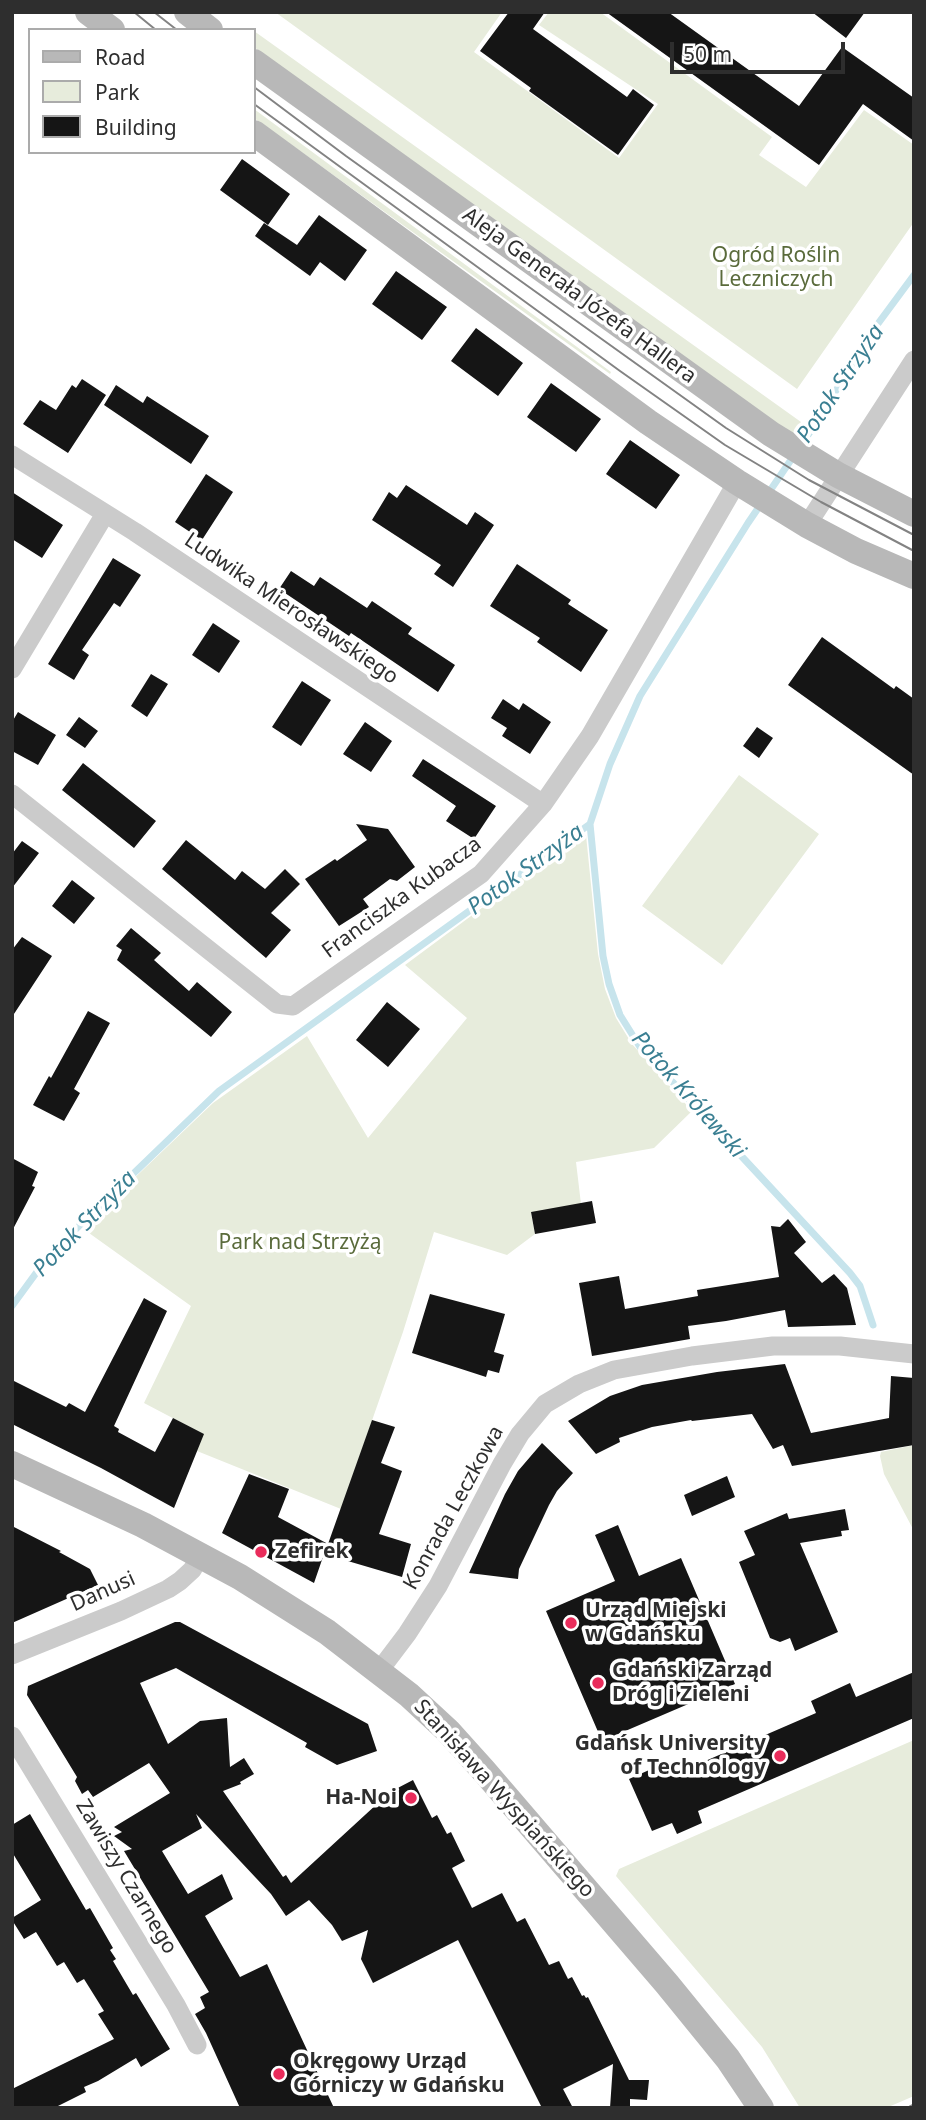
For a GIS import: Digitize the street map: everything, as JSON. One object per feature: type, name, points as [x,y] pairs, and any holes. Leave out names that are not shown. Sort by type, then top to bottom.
[{"type":"main road","points":[[88,12],[109,28]]},
{"type":"main road","points":[[187,12],[207,28]]},
{"type":"main road","name":"Aleja Generała Józefa Hallera","points":[[256,63],[771,434],[838,475],[914,514]]},
{"type":"main road","points":[[256,135],[648,422],[737,482],[807,525],[856,551],[914,576]]},
{"type":"main road","name":"Stanisława Wyspiańskiego","points":[[12,1464],[201,1555],[300,1614],[379,1671],[434,1717],[484,1771],[704,2028],[752,2105]]},
{"type":"street","points":[[807,525],[914,360]]},
{"type":"street","name":"Ludwika Mierosławskiego","points":[[12,455],[543,804]]},
{"type":"street","name":"Franciszka Kubacza","points":[[12,794],[277,1004],[293,1006],[481,874],[543,804],[590,736],[737,482]]},
{"type":"street","points":[[12,669],[105,514]]},
{"type":"street","name":"Konrada Leczkowa","points":[[379,1671],[438,1586],[520,1434],[545,1404],[579,1384],[614,1370],[692,1356],[773,1346],[840,1346],[914,1354]]},
{"type":"street","name":"Danusi","points":[[12,1656],[168,1589],[192,1570],[201,1555]]},
{"type":"street","name":"Zawiszy Czarnego","points":[[12,1736],[176,2005],[197,2045]]},
{"type":"green space","name":"Ogród Roślin Leczniczych","points":[[275,12],[502,12],[474,52],[619,158],[658,104],[539,25],[549,12],[600,12],[772,137],[759,155],[806,187],[864,110],[914,145],[914,222],[797,389]]},
{"type":"green space","points":[[256,32],[801,422],[794,434],[766,417],[256,48]]},
{"type":"green space","points":[[256,110],[611,372],[610,374],[256,119]]},
{"type":"green space","points":[[739,775],[819,834],[722,965],[642,906]]},
{"type":"green space","name":"Park nad Strzyżą","points":[[586,835],[598,954],[605,989],[616,1018],[632,1044],[692,1111],[654,1148],[576,1162],[581,1204],[531,1213],[535,1234],[507,1255],[434,1232],[403,1332],[341,1509],[197,1451],[203,1434],[144,1403],[191,1306],[82,1228],[213,1103],[307,1036],[368,1138],[467,1018],[405,965],[564,847]]},
{"type":"green space","points":[[914,1445],[914,1531],[884,1474],[880,1456],[881,1452]]},
{"type":"green space","points":[[914,1740],[914,2096],[886,2108],[800,2108],[762,2047],[616,1876],[619,1869]]},
{"type":"building","points":[[509,12],[545,12],[533,29],[627,97],[633,89],[654,105],[618,155],[529,91],[531,88],[480,51]]},
{"type":"building","points":[[606,12],[668,12],[799,106],[842,47],[914,98],[914,141],[863,104],[819,165]]},
{"type":"building","points":[[812,12],[865,12],[846,38]]},
{"type":"building","points":[[242,159],[290,194],[268,225],[220,190]]},
{"type":"building","points":[[319,215],[367,250],[345,281],[320,262],[310,276],[255,236],[264,223],[297,245]]},
{"type":"building","points":[[396,271],[447,307],[422,340],[372,304]]},
{"type":"building","points":[[476,328],[523,363],[498,396],[451,361]]},
{"type":"building","points":[[82,379],[106,395],[68,453],[23,424],[40,400],[56,410],[72,385],[76,388]]},
{"type":"building","points":[[551,383],[601,419],[576,452],[527,417]]},
{"type":"building","points":[[116,385],[143,403],[147,396],[209,436],[191,464],[104,405]]},
{"type":"building","points":[[630,440],[680,475],[656,509],[606,474]]},
{"type":"building","points":[[206,474],[233,492],[202,540],[175,522]]},
{"type":"building","points":[[406,485],[467,525],[475,512],[494,525],[453,587],[434,574],[441,565],[372,520],[389,492],[397,498]]},
{"type":"building","points":[[12,492],[63,525],[42,558],[12,539]]},
{"type":"building","points":[[113,558],[141,575],[120,607],[114,603],[82,650],[89,655],[74,680],[48,664]]},
{"type":"building","points":[[517,564],[571,600],[568,604],[608,630],[581,672],[537,642],[540,638],[490,606]]},
{"type":"building","points":[[291,571],[314,586],[320,577],[367,608],[372,601],[412,628],[408,634],[455,665],[438,692],[351,633],[349,636],[279,589]]},
{"type":"building","points":[[213,623],[240,641],[219,673],[192,655]]},
{"type":"building","points":[[822,637],[894,689],[896,686],[914,699],[914,775],[788,685]]},
{"type":"building","points":[[151,674],[168,684],[147,717],[131,706]]},
{"type":"building","points":[[302,681],[331,700],[301,746],[272,727]]},
{"type":"building","points":[[503,699],[519,710],[523,703],[551,722],[530,754],[502,736],[507,728],[491,718]]},
{"type":"building","points":[[18,712],[56,735],[38,765],[12,751],[12,722]]},
{"type":"building","points":[[79,717],[98,731],[85,748],[66,735]]},
{"type":"building","points":[[365,722],[392,741],[371,772],[343,754]]},
{"type":"building","points":[[757,727],[773,738],[759,758],[743,746]]},
{"type":"building","points":[[423,759],[496,806],[474,839],[446,821],[456,806],[412,776]]},
{"type":"building","points":[[83,763],[156,821],[134,848],[62,790]]},
{"type":"building","points":[[356,824],[388,829],[415,867],[397,881],[390,879],[363,899],[369,907],[339,926],[305,879],[367,840]]},
{"type":"building","points":[[186,840],[235,880],[242,871],[265,889],[285,869],[300,884],[271,913],[291,930],[266,958],[162,869]]},
{"type":"building","points":[[22,841],[39,853],[12,888],[12,854]]},
{"type":"building","points":[[72,880],[95,898],[74,924],[52,906]]},
{"type":"building","points":[[131,928],[161,953],[154,960],[189,991],[197,982],[232,1012],[211,1037],[117,960],[122,950],[116,946]]},
{"type":"building","points":[[22,937],[52,956],[12,1017],[12,950]]},
{"type":"building","points":[[387,1002],[420,1029],[388,1067],[356,1040]]},
{"type":"building","points":[[88,1011],[110,1023],[74,1089],[80,1093],[64,1121],[33,1105]]},
{"type":"building","points":[[12,1158],[38,1172],[32,1186],[35,1187],[12,1231]]},
{"type":"building","points":[[592,1201],[596,1223],[535,1234],[531,1212]]},
{"type":"building","points":[[788,1219],[806,1242],[794,1253],[822,1283],[834,1274],[847,1288],[856,1325],[788,1327],[785,1310],[688,1326],[690,1339],[592,1356],[579,1283],[619,1276],[625,1309],[698,1296],[697,1290],[779,1277],[771,1226],[780,1227]]},
{"type":"building","points":[[430,1294],[505,1314],[494,1352],[504,1355],[499,1373],[488,1370],[486,1377],[412,1353]]},
{"type":"building","points":[[144,1298],[167,1311],[114,1426],[119,1429],[118,1432],[155,1452],[173,1418],[204,1434],[174,1508],[12,1424],[12,1380],[66,1407],[69,1403],[85,1412]]},
{"type":"building","points":[[785,1364],[811,1433],[889,1418],[891,1376],[914,1378],[914,1445],[792,1466],[783,1445],[773,1449],[752,1414],[652,1427],[619,1438],[620,1442],[596,1454],[568,1421],[610,1396],[642,1385]]},
{"type":"building","points":[[372,1420],[395,1427],[381,1463],[402,1471],[379,1534],[411,1544],[402,1577],[324,1554],[314,1583],[222,1533],[249,1474],[289,1489],[278,1517],[328,1544]]},
{"type":"building","points":[[542,1443],[573,1473],[549,1505],[519,1569],[518,1579],[469,1573],[505,1494],[518,1471]]},
{"type":"building","points":[[727,1476],[735,1497],[692,1516],[684,1495]]},
{"type":"building","points":[[845,1509],[849,1530],[841,1531],[842,1536],[800,1543],[838,1632],[795,1651],[790,1638],[780,1642],[770,1638],[739,1562],[755,1555],[744,1531],[787,1513],[789,1519]]},
{"type":"building","points":[[618,1525],[639,1576],[681,1558],[735,1684],[602,1741],[546,1611],[615,1581],[595,1535]]},
{"type":"building","points":[[12,1526],[90,1569],[98,1585],[12,1623]]},
{"type":"building","points":[[180,1622],[368,1724],[377,1751],[337,1765],[305,1747],[307,1743],[176,1668],[140,1683],[168,1744],[200,1721],[227,1718],[230,1767],[244,1758],[254,1774],[240,1782],[241,1784],[223,1791],[283,1877],[286,1875],[291,1883],[390,1792],[413,1780],[432,1818],[437,1815],[447,1834],[451,1832],[465,1861],[452,1868],[472,1908],[502,1893],[517,1922],[525,1918],[549,1965],[559,1961],[568,1979],[572,1977],[582,1996],[588,1997],[629,2080],[649,2080],[647,2100],[630,2099],[630,2108],[610,2108],[613,2064],[563,2089],[573,2108],[542,2108],[458,1940],[373,1983],[361,1959],[368,1930],[342,1941],[332,1925],[309,1900],[286,1916],[271,1894],[196,1814],[202,1828],[162,1851],[188,1894],[222,1874],[233,1899],[205,1916],[240,1977],[267,1964],[334,2108],[240,2108],[195,2014],[205,2008],[200,1997],[209,1992],[124,1851],[132,1849],[114,1836],[122,1832],[114,1827],[170,1793],[149,1763],[93,1797],[88,1790],[82,1794],[75,1781],[77,1777],[27,1695],[28,1686]]},
{"type":"building","name":"Gdańsk University of Technology","points":[[914,1672],[914,1718],[698,1811],[702,1823],[677,1834],[672,1823],[652,1831],[629,1779],[667,1762],[673,1775],[816,1713],[811,1701],[850,1683],[856,1697]]},
{"type":"building","points":[[30,1814],[86,1910],[90,1908],[113,1948],[110,1950],[116,1959],[113,1961],[133,1995],[136,1993],[170,2049],[141,2067],[136,2058],[84,2087],[86,2092],[54,2108],[12,2108],[12,2089],[114,2039],[98,2014],[104,2011],[84,1979],[77,1983],[64,1962],[57,1966],[36,1932],[24,1939],[12,1920],[41,1900],[12,1852],[12,1825]]},
{"type":"waterway","name":"Potok Strzyża","points":[[12,1306],[50,1254],[219,1091],[590,824],[610,764],[640,696],[748,523],[812,429],[877,325],[914,275]]},
{"type":"waterway","name":"Potok Królewski","points":[[590,824],[603,956],[620,1015],[640,1047],[850,1273],[860,1286],[873,1325]]},
{"type":"tram line","points":[[134,12],[154,28]]},
{"type":"tram line","points":[[154,12],[174,28]]},
{"type":"tram line","points":[[256,88],[726,428],[809,480],[914,535]]},
{"type":"tram line","points":[[256,105],[725,445],[821,502],[914,551]]},
{"type":"railway","points":[[910,2108],[914,2106]]},
{"type":"place","name":"Zefirek","points":[[261,1552]]},
{"type":"place","name":"Urząd Miejski w Gdańsku","points":[[571,1623]]},
{"type":"place","name":"Gdański Zarząd Dróg i Zieleni","points":[[598,1683]]},
{"type":"place","name":"Gdańsk University of Technology","points":[[780,1756]]},
{"type":"place","name":"Ha-Noi","points":[[411,1798]]},
{"type":"place","name":"Okręgowy Urząd Górniczy w Gdańsku","points":[[279,2074]]}]
